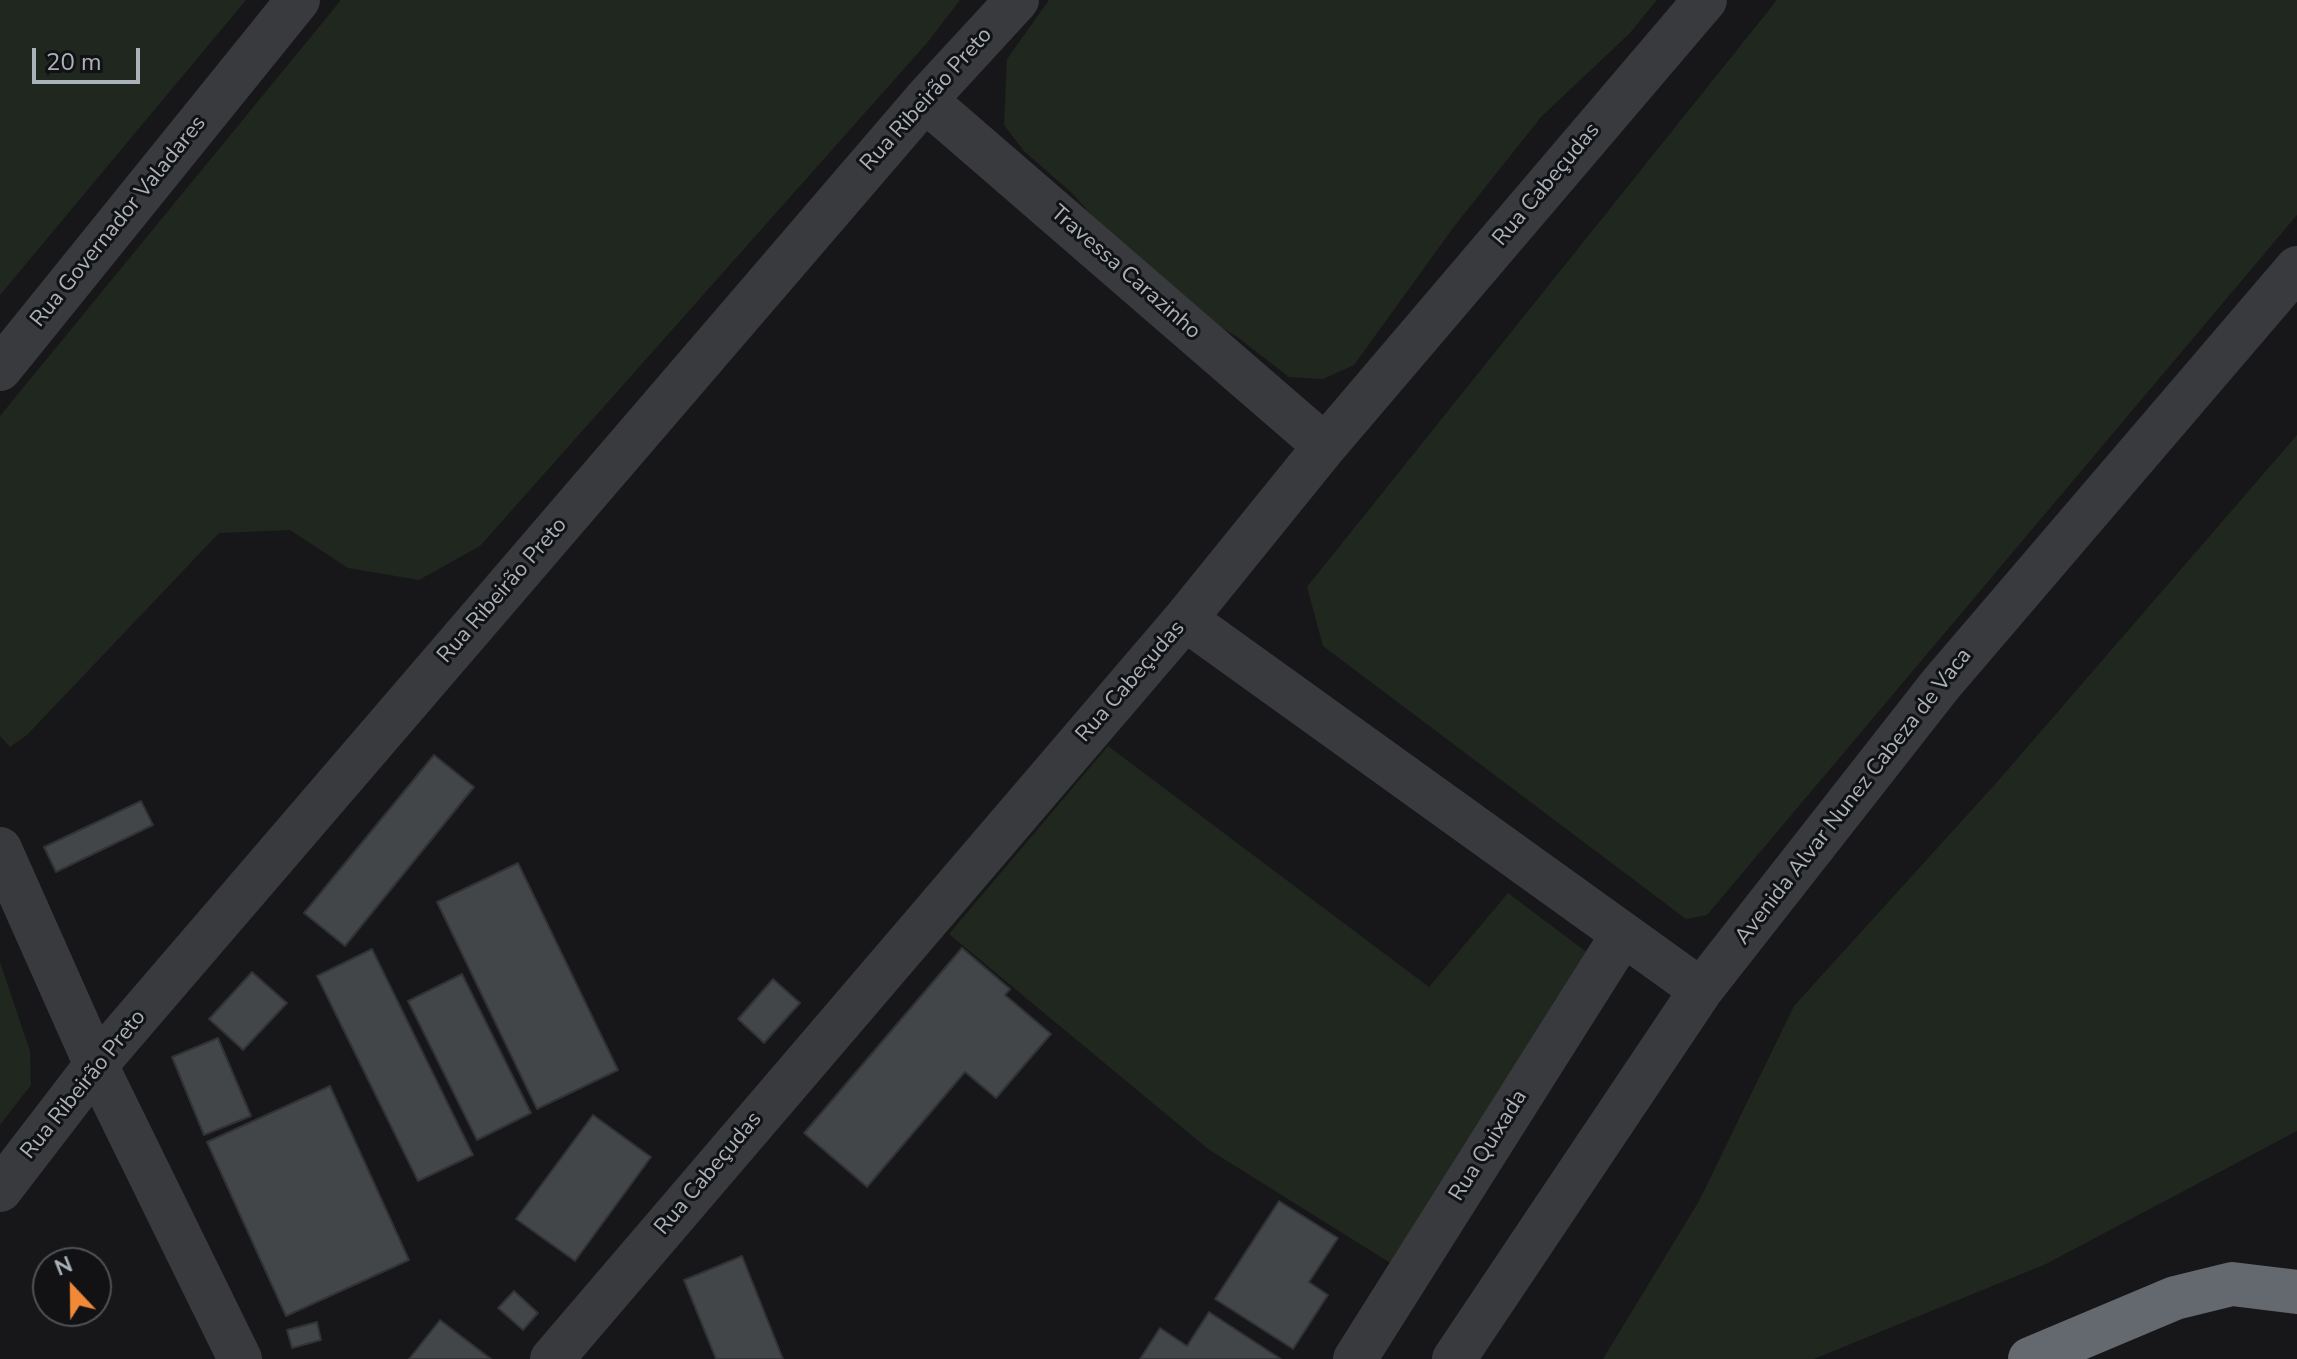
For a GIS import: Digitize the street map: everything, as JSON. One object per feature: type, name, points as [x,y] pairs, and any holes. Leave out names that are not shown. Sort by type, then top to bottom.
[{"type":"highway","points":[[2030,1359],[2175,1298],[2232,1284],[2297,1292]]},
{"type":"street","name":"Rua Governador Valadares","points":[[0,369],[298,0]]},
{"type":"street","name":"Rua Ribeirão Preto","points":[[0,1190],[96,1065],[925,100],[1017,0]]},
{"type":"street","name":"Rua Cabeçudas","points":[[552,1359],[1185,619],[1325,446],[1705,0]]},
{"type":"street","name":"Travessa Carazinho","points":[[925,100],[1325,446]]},
{"type":"street","name":"Avenida Alvar Nunez Cabeza de Vaca","points":[[1454,1359],[1701,990],[1941,684],[2297,268]]},
{"type":"street","points":[[1185,619],[1701,990]]},
{"type":"street","points":[[0,849],[96,1065],[240,1359]]},
{"type":"street","name":"Rua Quixada","points":[[1355,1359],[1623,934]]},
{"type":"shaded area","points":[[0,0],[246,0],[0,295]]},
{"type":"shaded area","points":[[341,0],[960,0],[927,43],[480,546],[419,580],[348,568],[290,530],[219,533],[27,735],[10,747],[0,736],[0,416]]},
{"type":"shaded area","points":[[1049,0],[1657,0],[1630,33],[1541,117],[1453,228],[1354,365],[1323,379],[1289,377],[1236,336],[1205,319],[1122,250],[1073,194],[1024,151],[1004,125],[1007,59]]},
{"type":"shaded area","points":[[1777,0],[2297,0],[2297,215],[1707,915],[1686,919],[1323,646],[1307,587]]},
{"type":"shaded area","points":[[2297,435],[2297,1131],[2046,1264],[1814,1359],[1603,1359],[1699,1201],[1794,1006],[1998,781]]},
{"type":"shaded area","points":[[1108,746],[1429,987],[1508,893],[1589,954],[1392,1264],[1208,1149],[949,934]]},
{"type":"shaded area","points":[[0,962],[30,1051],[31,1085],[0,1125]]},
{"type":"building","points":[[434,755],[474,787],[345,946],[304,913]]},
{"type":"building","points":[[141,801],[153,825],[56,872],[44,847]]},
{"type":"building","points":[[518,863],[618,1070],[537,1109],[437,902]]},
{"type":"building","points":[[962,948],[1010,989],[1005,995],[1051,1034],[996,1098],[965,1072],[867,1187],[804,1133]]},
{"type":"building","points":[[372,949],[473,1155],[418,1181],[317,976]]},
{"type":"building","points":[[252,972],[287,1003],[243,1050],[209,1019]]},
{"type":"building","points":[[462,974],[531,1113],[477,1140],[408,1001]]},
{"type":"building","points":[[773,979],[800,1003],[764,1043],[738,1019]]},
{"type":"building","points":[[218,1038],[251,1116],[204,1135],[172,1057]]},
{"type":"building","points":[[330,1086],[409,1260],[286,1316],[207,1142]]},
{"type":"building","points":[[593,1115],[651,1157],[575,1261],[516,1219]]},
{"type":"building","points":[[1279,1201],[1338,1238],[1309,1282],[1328,1295],[1293,1349],[1215,1299]]},
{"type":"building","points":[[742,1256],[783,1359],[716,1359],[684,1280]]},
{"type":"building","points":[[514,1291],[538,1313],[523,1330],[498,1308]]},
{"type":"building","points":[[1209,1312],[1281,1359],[1140,1359],[1160,1328],[1187,1346]]},
{"type":"building","points":[[440,1320],[491,1359],[409,1359]]},
{"type":"building","points":[[317,1322],[321,1340],[292,1348],[287,1330]]}]
